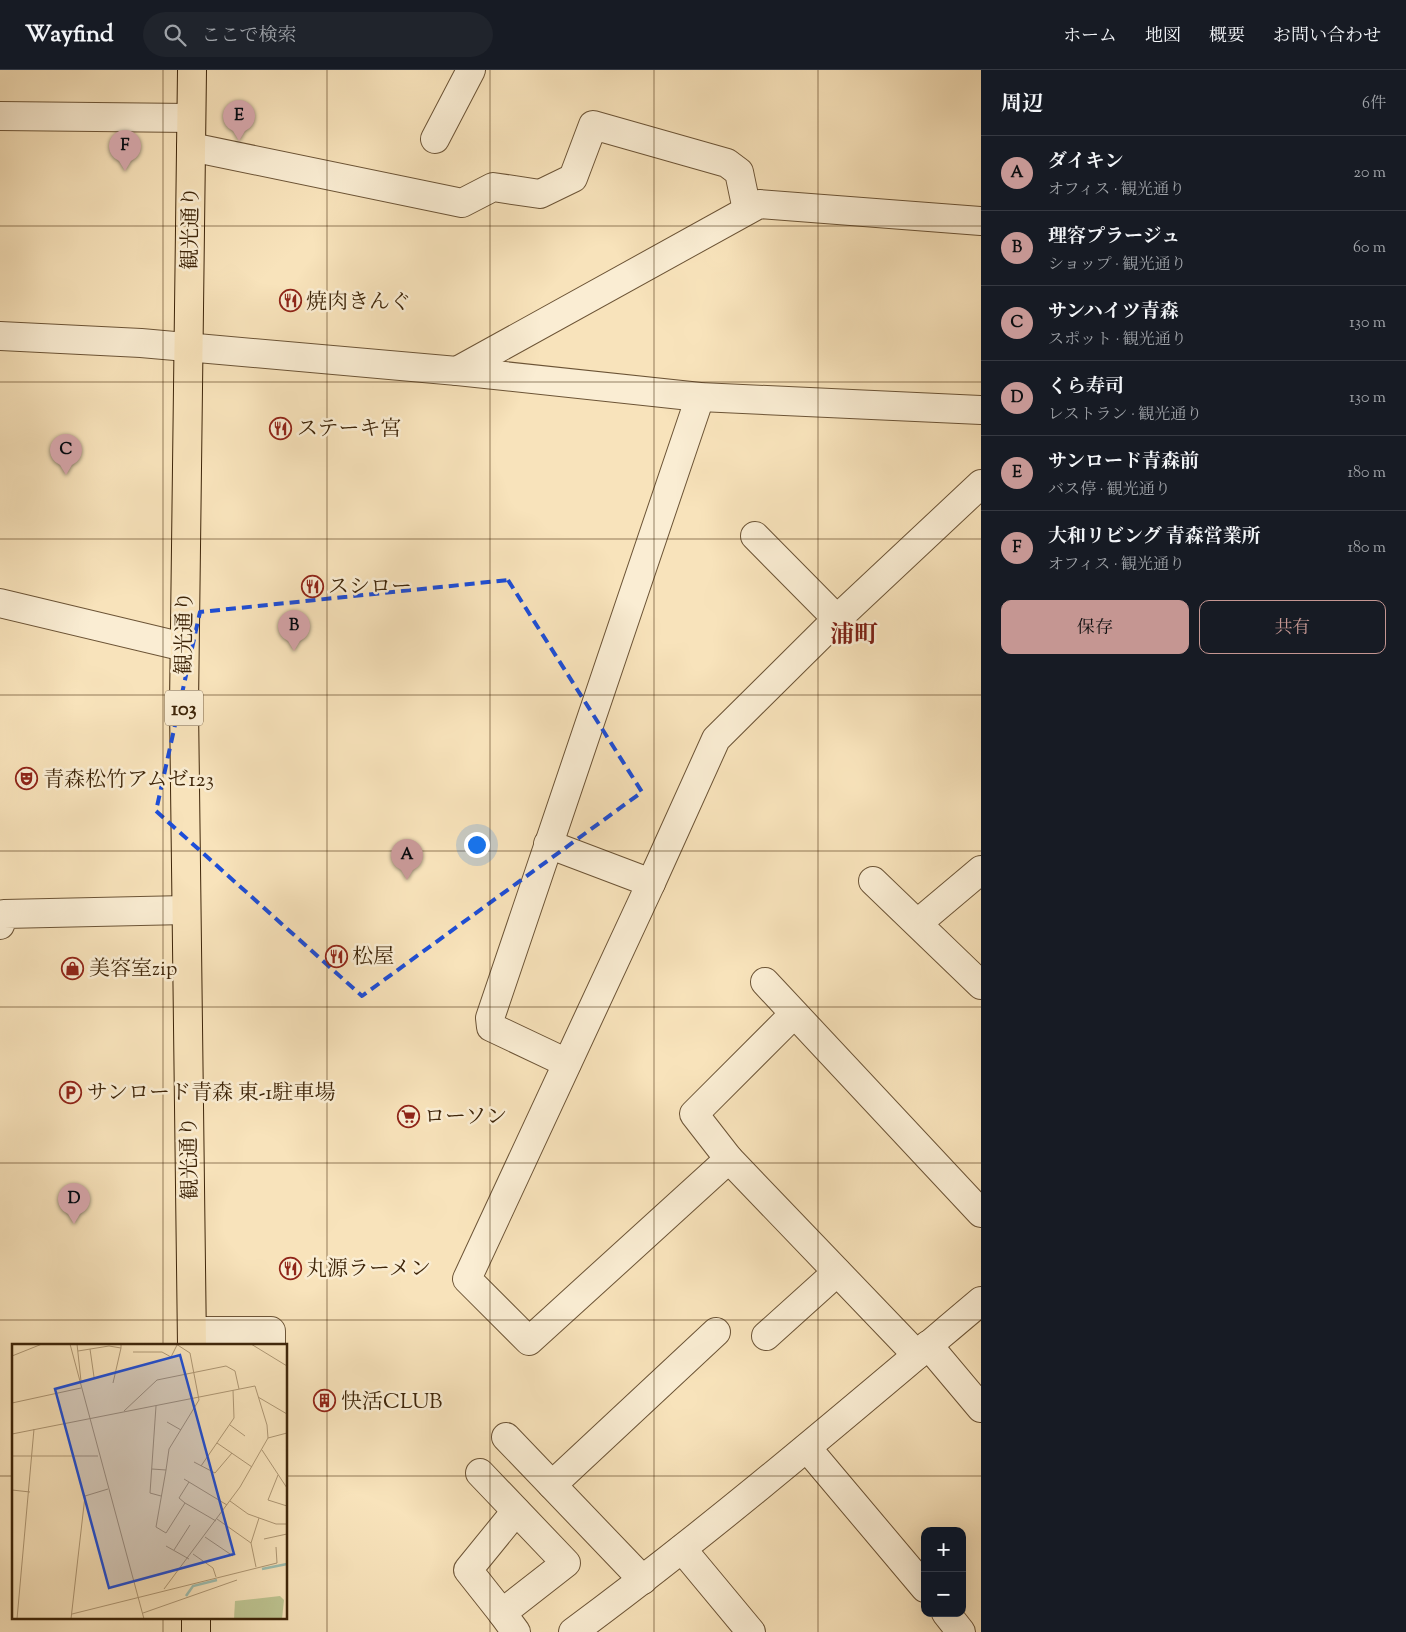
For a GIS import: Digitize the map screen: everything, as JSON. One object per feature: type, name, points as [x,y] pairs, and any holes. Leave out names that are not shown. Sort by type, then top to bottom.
[{"type":"highway","name":"観光通り","points":[[192,1338],[184,647],[191,118],[194,76]]},
{"type":"street","points":[[435,139],[471,70]]},
{"type":"street","points":[[0,116],[191,118]]},
{"type":"street","points":[[191,148],[462,203],[493,187],[540,194],[573,178],[593,125],[727,163],[739,172],[747,210]]},
{"type":"street","points":[[457,371],[759,204],[981,220]]},
{"type":"street","points":[[0,336],[140,343],[457,371],[700,397],[981,410]]},
{"type":"street","points":[[567,1063],[491,1027],[490,1018],[700,397]]},
{"type":"street","points":[[729,1160],[528,1341],[467,1279],[716,739],[837,619],[981,484]]},
{"type":"street","points":[[754,536],[837,619]]},
{"type":"street","points":[[0,603],[184,647]]},
{"type":"street","points":[[548,844],[651,883]]},
{"type":"street","points":[[918,923],[981,870]]},
{"type":"street","points":[[873,881],[981,985]]},
{"type":"street","points":[[0,925],[4,914],[186,910]]},
{"type":"street","points":[[765,982],[981,1213]]},
{"type":"street","points":[[794,1014],[694,1114],[729,1160],[837,1272],[922,1350],[981,1408]]},
{"type":"street","points":[[766,1336],[837,1272]]},
{"type":"street","points":[[573,1632],[682,1550],[807,1448],[981,1301]]},
{"type":"street","points":[[192,1338],[271,1331],[271,1344]]},
{"type":"street","points":[[552,1485],[716,1332]]},
{"type":"street","points":[[506,1438],[643,1580]]},
{"type":"street","points":[[807,1448],[921,1583]]},
{"type":"street","points":[[480,1473],[566,1563],[509,1623],[468,1570],[516,1511]]},
{"type":"street","points":[[682,1550],[751,1632]]},
{"type":"street","points":[[949,1617],[961,1632]]},
{"type":"highlighted area","points":[[508,580],[642,792],[362,996],[156,811],[200,612]]},
{"type":"place","name":"サンロード青森前","points":[[239,141]]},
{"type":"place","name":"大和リビング 青森営業所","points":[[125,171]]},
{"type":"place","name":"焼肉きんぐ","points":[[290,301]]},
{"type":"place","name":"ステーキ宮","points":[[281,428]]},
{"type":"place","name":"サンハイツ青森","points":[[66,475]]},
{"type":"place","name":"スシロー","points":[[312,586]]},
{"type":"place","name":"理容プラージュ","points":[[294,651]]},
{"type":"place","name":"青森松竹アムゼ123","points":[[27,779]]},
{"type":"place","name":"ダイキン","points":[[407,880]]},
{"type":"place","name":"松屋","points":[[336,956]]},
{"type":"place","name":"美容室zip","points":[[73,968]]},
{"type":"place","name":"サンロード青森 東-1駐車場","points":[[71,1092]]},
{"type":"place","name":"ローソン","points":[[408,1116]]},
{"type":"place","name":"くら寿司","points":[[74,1224]]},
{"type":"place","name":"丸源ラーメン","points":[[290,1268]]},
{"type":"place","name":"快活CLUB","points":[[325,1401]]},
{"type":"district","name":"浦町","points":[[854,634]]}]
